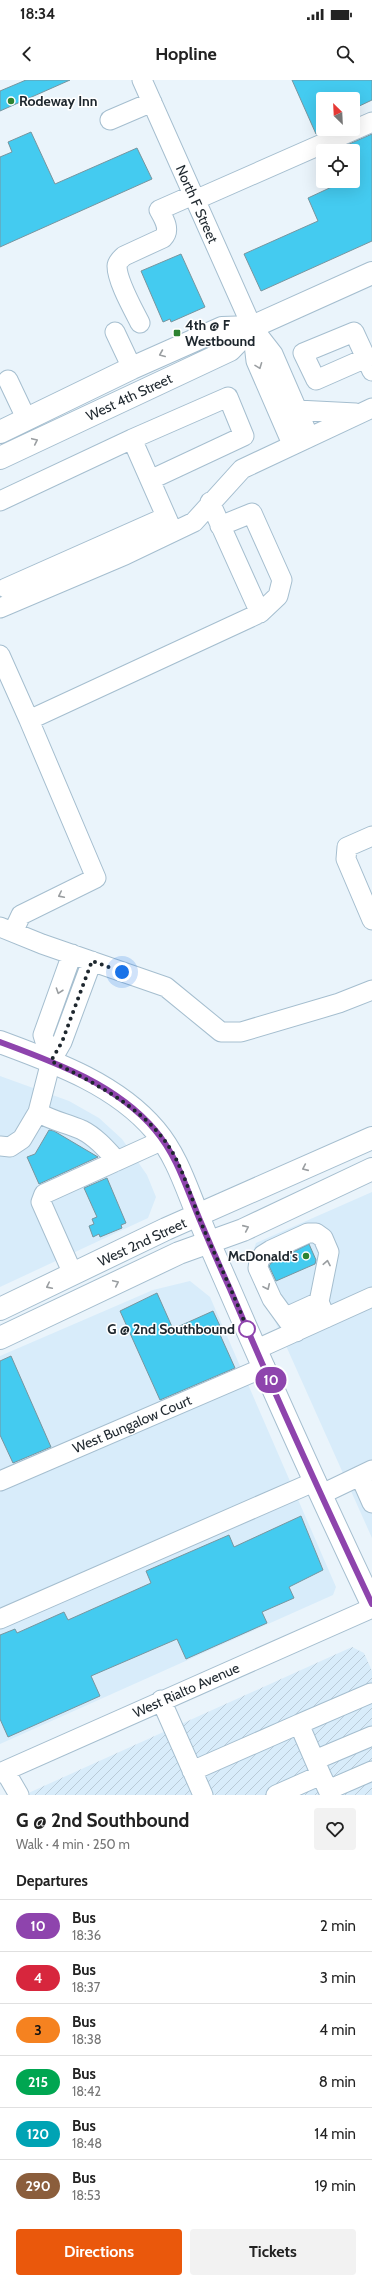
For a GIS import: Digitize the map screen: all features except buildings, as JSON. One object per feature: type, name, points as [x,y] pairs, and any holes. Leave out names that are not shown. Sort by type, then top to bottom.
[{"type":"main road","name":"West 4th Street","points":[[0,458],[230,350],[252,328],[372,273]]},
{"type":"main road","name":"West 4th Street","points":[[0,432],[26,418],[132,368],[222,328],[252,328]]},
{"type":"main road","points":[[0,1042],[51,1061],[88,1079],[130,1106],[155,1129],[177,1160],[198,1217],[372,1604]]},
{"type":"main road","name":"West 2nd Street","points":[[0,1309],[166,1229],[198,1217],[372,1138]]},
{"type":"main road","name":"West 2nd Street","points":[[0,1338],[179,1253],[243,1230],[372,1169]]},
{"type":"street","name":"North F Street","points":[[142,80],[252,328]]},
{"type":"street","points":[[110,120],[152,102]]},
{"type":"street","points":[[140,323],[119,276],[117,266],[119,261],[124,256],[163,238],[166,235],[167,227],[159,210],[194,197],[372,122]]},
{"type":"street","points":[[252,328],[273,354],[297,410],[301,441]]},
{"type":"street","points":[[252,328],[256,361],[301,441]]},
{"type":"street","points":[[361,330],[369,364],[316,380],[303,354],[361,330]]},
{"type":"street","points":[[115,332],[132,368]]},
{"type":"street","points":[[8,380],[26,418]]},
{"type":"street","points":[[0,501],[132,439],[228,397],[244,436],[150,480]]},
{"type":"street","points":[[297,410],[366,410]]},
{"type":"street","points":[[3,587],[107,553],[169,525],[194,522],[210,502],[242,469],[366,410]]},
{"type":"street","points":[[132,439],[169,525]]},
{"type":"street","points":[[210,502],[260,612]]},
{"type":"street","points":[[29,720],[260,612],[278,596],[282,580],[252,513],[220,526]]},
{"type":"street","points":[[0,655],[96,878],[21,914],[6,930],[166,987],[221,1032],[248,1030],[339,1003],[372,990]]},
{"type":"street","points":[[372,836],[347,848],[346,859],[372,920]]},
{"type":"street","points":[[51,1061],[44,1035],[72,954]]},
{"type":"street","points":[[1,1146],[10,1148],[22,1139],[38,1112],[51,1061],[62,1042],[92,961]]},
{"type":"street","points":[[38,1112],[46,1118],[82,1130],[104,1147],[118,1161]]},
{"type":"street","points":[[73,1274],[41,1202],[44,1194],[163,1140]]},
{"type":"street","points":[[323,1310],[329,1252],[323,1238],[316,1233],[308,1233],[263,1255],[259,1261],[258,1268],[272,1299],[291,1324],[323,1310],[372,1297]]},
{"type":"street","name":"West Bungalow Court","points":[[0,1481],[261,1358],[291,1324]]},
{"type":"street","points":[[0,1619],[319,1487],[366,1473],[372,1502]]},
{"type":"street","name":"West Rialto Avenue","points":[[3,1772],[161,1700],[372,1608]]},
{"type":"street","points":[[192,1770],[371,1693]]},
{"type":"street","points":[[161,1700],[203,1795]]},
{"type":"street","points":[[299,1724],[323,1780]]},
{"type":"street","points":[[323,1780],[372,1736]]},
{"type":"street","points":[[276,1795],[323,1780],[372,1771]]},
{"type":"street","points":[[3,1772],[19,1795]]},
{"type":"shaded area","points":[[0,1076],[69,1101],[99,1118],[122,1139],[147,1175],[156,1197],[148,1218],[0,1287]]},
{"type":"shaded area","points":[[372,1192],[372,1538],[249,1263],[256,1243]]},
{"type":"shaded area","points":[[190,1281],[210,1297],[336,1587],[333,1595],[0,1744],[0,1356],[153,1290]]},
{"type":"shaded area","points":[[352,1647],[364,1653],[372,1671],[372,1795],[24,1795]]},
{"type":"bus line","name":"10","points":[[0,1042],[51,1061],[88,1079],[130,1106],[155,1129],[177,1160],[198,1217],[241,1315],[372,1604]]},
{"type":"place","name":"Rodeway Inn","points":[[11,101]]},
{"type":"place","name":"4th @ F Westbound","points":[[177,333]]},
{"type":"place","name":"McDonald's","points":[[306,1256]]},
{"type":"place","name":"G @ 2nd Southbound","points":[[247,1329]]},
{"type":"route","points":[[122,972],[92,961],[62,1042],[51,1061],[88,1079],[130,1106],[155,1129],[177,1160],[198,1217],[247,1329]]}]
